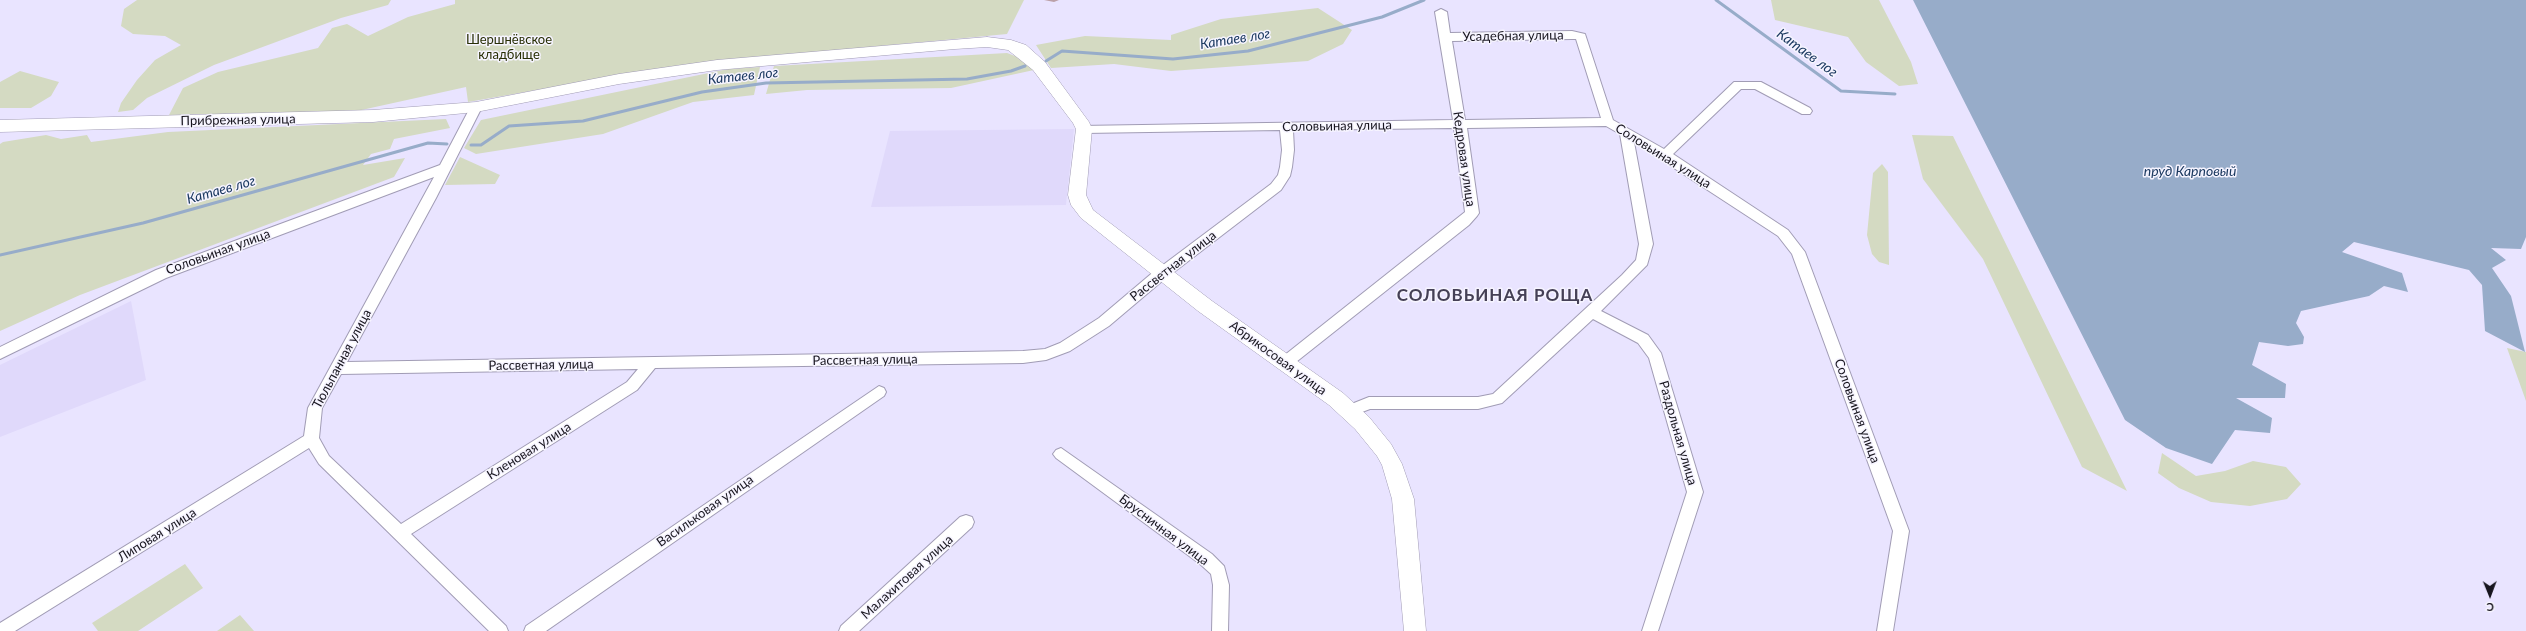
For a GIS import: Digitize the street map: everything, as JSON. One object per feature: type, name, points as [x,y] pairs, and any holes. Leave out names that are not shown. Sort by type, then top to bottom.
[{"type":"street","name":"Кедровая улица","points":[[1286,362],[1468,219],[1472,206],[1441,12]]},
{"type":"street","name":"Усадебная улица","points":[[1445,37],[1572,35],[1581,37],[1608,122]]},
{"type":"street","name":"Прибрежная улица","points":[[0,126],[373,116],[476,107],[573,87],[685,69],[987,42],[1011,45],[1029,57],[1064,98],[1084,129]]},
{"type":"street","points":[[1665,155],[1733,88],[1743,84],[1757,85],[1806,111]]},
{"type":"street","name":"Тюльпанная улица","points":[[312,439],[315,408],[335,368],[476,107]]},
{"type":"street","name":"Соловьиная улица","points":[[1084,129],[1608,122],[1665,155],[1783,234],[1798,252],[1901,531],[1885,631]]},
{"type":"street","name":"Рассветная улица","points":[[335,368],[1023,357],[1046,354],[1065,347],[1087,334],[1162,273],[1281,182],[1288,150],[1286,126]]},
{"type":"street","name":"Абрикосовая улица","points":[[1084,129],[1077,195],[1080,204],[1087,214],[1162,273],[1286,362],[1349,411],[1384,450],[1399,482],[1403,499],[1416,631]]},
{"type":"street","points":[[1349,411],[1369,403],[1478,403],[1497,398],[1631,274],[1642,262],[1645,253],[1646,234],[1624,130]]},
{"type":"street","name":"Соловьиная улица","points":[[0,353],[161,274],[443,170]]},
{"type":"street","name":"Раздольная улица","points":[[1591,312],[1643,339],[1650,347],[1656,358],[1695,492],[1650,631]]},
{"type":"street","name":"Кленовая улица","points":[[400,533],[632,386],[651,363]]},
{"type":"street","name":"Васильковая улица","points":[[532,631],[879,392]]},
{"type":"street","points":[[312,439],[324,460],[500,631]]},
{"type":"street","name":"Липовая улица","points":[[2,631],[312,439]]},
{"type":"street","name":"Брусничная улица","points":[[1061,454],[1206,558],[1218,571],[1221,585],[1220,631]]},
{"type":"street","name":"Малахитовая улица","points":[[847,631],[966,522]]},
{"type":"shaded area","points":[[1074,129],[1066,205],[871,207],[890,131]]},
{"type":"shaded area","points":[[131,301],[146,380],[0,437],[0,365]]},
{"type":"green space","points":[[137,0],[391,0],[388,5],[341,18],[214,65],[147,98],[133,110],[118,112],[121,103],[137,80],[155,60],[181,45],[165,36],[133,34],[121,26],[124,9]]},
{"type":"green space","name":"Шершнёвское кладбище","points":[[455,0],[1024,0],[1007,34],[681,65],[468,102],[466,87],[357,111],[169,115],[183,88],[218,72],[318,48],[332,28],[347,24],[368,36],[408,17],[455,4]]},
{"type":"green space","points":[[1771,0],[1879,0],[1911,62],[1918,84],[1899,86],[1866,62],[1848,37],[1775,20]]},
{"type":"green space","points":[[1318,8],[1352,30],[1343,44],[1308,61],[1171,71],[1114,64],[1051,68],[1036,45],[1085,36],[1171,40],[1171,35],[1221,19]]},
{"type":"green space","points":[[1007,53],[1023,59],[1034,70],[951,88],[807,90],[766,94],[774,66]]},
{"type":"green space","points":[[760,67],[754,95],[693,102],[603,134],[476,154],[464,148],[481,120],[728,69]]},
{"type":"green space","points":[[20,71],[59,82],[51,96],[31,108],[0,108],[0,82]]},
{"type":"green space","points":[[446,119],[450,128],[394,139],[390,149],[371,154],[363,165],[405,158],[394,177],[80,295],[0,331],[0,144],[3,142],[46,135],[61,139],[87,135],[91,142],[168,132]]},
{"type":"green space","points":[[1912,135],[1953,136],[2127,491],[2082,467],[1983,259],[1923,179]]},
{"type":"green space","points":[[460,157],[500,175],[495,184],[445,185]]},
{"type":"green space","points":[[1882,164],[1888,172],[1889,265],[1879,262],[1872,254],[1867,235],[1873,173]]},
{"type":"green space","points":[[2507,348],[2526,352],[2526,401]]},
{"type":"green space","points":[[2162,453],[2196,476],[2225,471],[2253,461],[2286,467],[2301,484],[2287,499],[2250,506],[2211,502],[2179,488],[2158,473]]},
{"type":"green space","points":[[185,564],[203,588],[138,631],[98,631],[92,623]]},
{"type":"green space","points":[[240,615],[254,631],[217,631]]},
{"type":"water","name":"пруд Карповый","points":[[1913,0],[2526,0],[2526,237],[2521,249],[2491,248],[2506,260],[2492,268],[2511,296],[2525,352],[2485,331],[2482,285],[2469,270],[2354,242],[2342,252],[2402,273],[2408,292],[2384,286],[2369,296],[2301,311],[2296,323],[2304,337],[2303,344],[2288,346],[2259,342],[2252,365],[2286,384],[2285,398],[2236,398],[2272,418],[2270,433],[2235,430],[2212,464],[2166,448],[2125,420]]},
{"type":"waterway","name":"Катаев лог","points":[[1046,61],[1062,51],[1173,59],[1248,51],[1382,17],[1424,0]]},
{"type":"waterway","name":"Катаев лог","points":[[1716,0],[1841,91],[1895,94]]},
{"type":"waterway","name":"Катаев лог","points":[[471,145],[481,145],[509,126],[583,121],[702,92],[766,83],[967,79],[1011,71],[1025,66]]},
{"type":"waterway","name":"Катаев лог","points":[[0,255],[143,223],[428,143],[447,144]]},
{"type":"district","name":"СОЛОВЬИНАЯ РОЩА","points":[[1495,296]]}]
